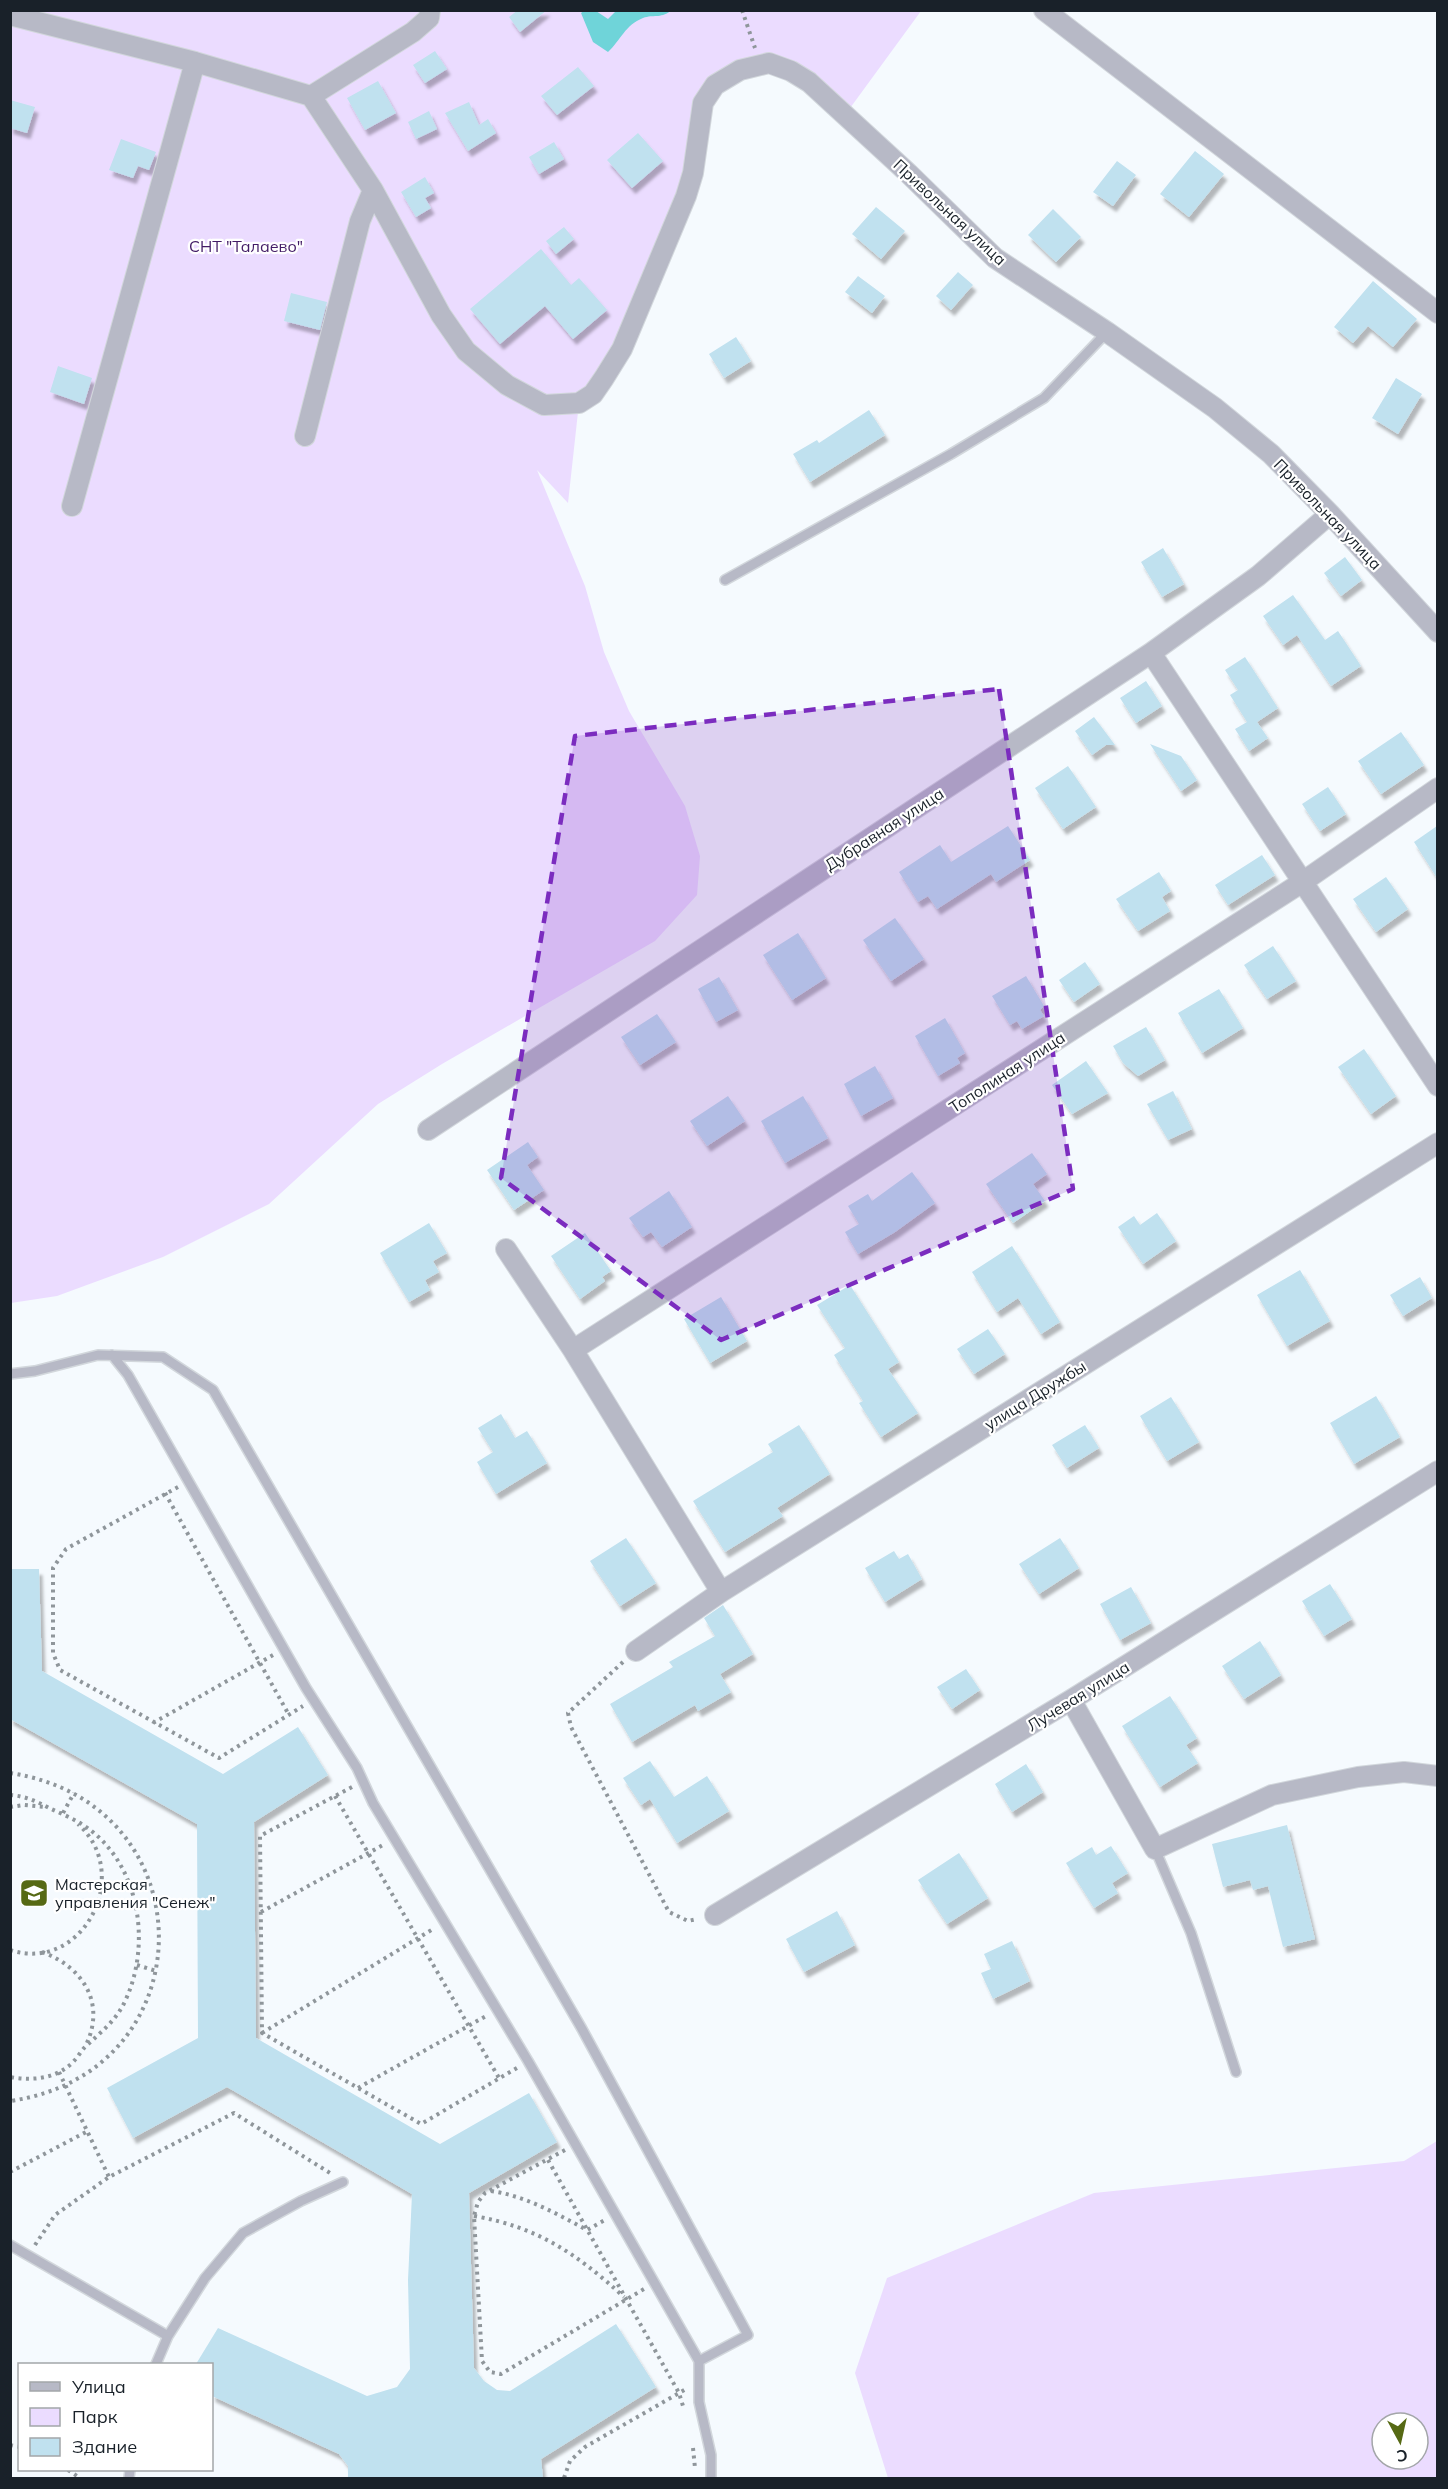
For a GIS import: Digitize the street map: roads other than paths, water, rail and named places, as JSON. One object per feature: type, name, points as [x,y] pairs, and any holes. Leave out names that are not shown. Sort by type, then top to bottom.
[{"type":"street","points":[[311,96],[413,32],[429,18],[430,10]]},
{"type":"street","points":[[1044,10],[1437,313]]},
{"type":"street","points":[[10,15],[195,62],[311,96],[373,190],[360,222],[305,436]]},
{"type":"street","points":[[72,506],[195,62]]},
{"type":"street","name":"Привольная улица","points":[[373,190],[441,315],[466,351],[507,385],[544,405],[579,403],[593,394],[622,349],[686,196],[693,173],[703,104],[716,85],[740,70],[769,63],[791,71],[809,81],[995,258],[1107,332],[1215,408],[1270,454],[1330,514],[1437,632]]},
{"type":"street","name":"Дубравная улица","points":[[428,1130],[1150,653],[1258,576],[1330,514]]},
{"type":"street","points":[[1150,653],[1437,1086]]},
{"type":"street","name":"Тополиная улица","points":[[573,1350],[1302,883],[1437,788]]},
{"type":"street","name":"улица Дружбы","points":[[636,1651],[721,1592],[1437,1143]]},
{"type":"street","points":[[506,1249],[573,1350],[721,1592]]},
{"type":"street","name":"Лучевая улица","points":[[715,1915],[1071,1700],[1437,1471]]},
{"type":"street","points":[[1071,1700],[1155,1850],[1272,1795],[1358,1777],[1404,1772],[1437,1776]]},
{"type":"lane","points":[[725,580],[951,454],[1044,398],[1107,332]]},
{"type":"lane","points":[[10,1374],[35,1371],[98,1355],[163,1357],[213,1390],[582,2029],[748,2336],[699,2361]]},
{"type":"lane","points":[[112,1355],[128,1376],[284,1649],[363,1781],[394,1839],[577,2144],[699,2361],[699,2402],[711,2455],[711,2478]]},
{"type":"lane","points":[[1155,1850],[1191,1933],[1236,2072]]},
{"type":"lane","points":[[156,2363],[168,2336],[205,2278],[243,2233],[301,2201],[343,2182]]},
{"type":"lane","points":[[10,2245],[168,2336]]},
{"type":"water","points":[[585,10],[596,11],[608,19],[616,11],[671,11],[637,21],[627,29],[608,52],[593,42],[581,13]]},
{"type":"place","name":"Мастерская управления \"Сенеж\"","points":[[34,1893]]},
{"type":"park label","name":"СНТ \"Талаево\"","points":[[246,246]]}]
